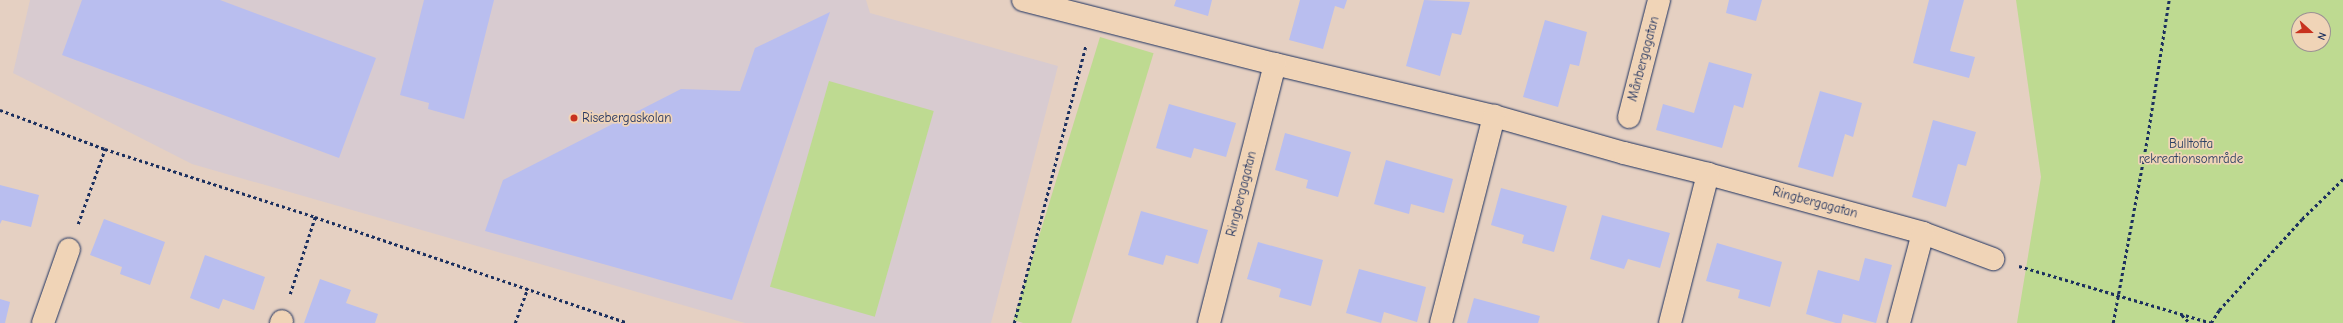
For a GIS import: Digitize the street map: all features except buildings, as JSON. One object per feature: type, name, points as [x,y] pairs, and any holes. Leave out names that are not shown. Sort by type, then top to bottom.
[{"type":"street","name":"Ringbergagatan","points":[[1023,0],[1275,64],[1494,116],[1624,153],[1708,174],[1923,233],[1993,259]]},
{"type":"street","name":"Månbergagatan","points":[[1629,117],[1660,0]]},
{"type":"street","name":"Ringbergagatan","points":[[1209,323],[1275,64]]},
{"type":"street","points":[[1441,323],[1494,116]]},
{"type":"street","points":[[1670,323],[1708,174]]},
{"type":"street","points":[[1899,323],[1923,233]]},
{"type":"street","points":[[43,323],[69,249]]},
{"type":"path","points":[[2112,323],[2147,140],[2169,0]]},
{"type":"path","points":[[1014,323],[1093,18]]},
{"type":"path","points":[[0,110],[105,149],[315,217],[628,323]]},
{"type":"path","points":[[69,249],[105,149]]},
{"type":"path","points":[[1993,259],[2117,294],[2211,323],[2219,310],[2297,224],[2343,179]]},
{"type":"path","points":[[281,322],[315,217]]},
{"type":"path","points":[[515,323],[528,288]]},
{"type":"path","points":[[2180,313],[2190,323]]},
{"type":"shaded area","name":"Risebergaskolan","points":[[30,0],[866,0],[870,13],[1058,66],[991,323],[745,323],[192,164],[13,73]]},
{"type":"green space","name":"Bulltofta rekreationsområde","points":[[2016,0],[2343,0],[2343,323],[2017,323],[2041,177]]},
{"type":"green space","points":[[1100,37],[1154,53],[1071,323],[1023,323],[1013,320]]},
{"type":"green space","points":[[829,81],[934,111],[875,317],[770,287]]},
{"type":"place","name":"Risebergaskolan","points":[[574,118]]}]
